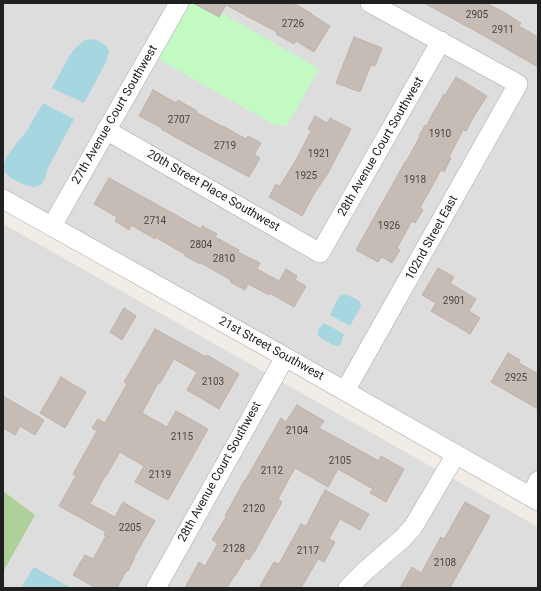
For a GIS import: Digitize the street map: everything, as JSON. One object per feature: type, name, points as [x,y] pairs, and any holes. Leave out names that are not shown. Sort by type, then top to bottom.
[{"type":"street","name":"27th Avenue Court Southwest","points":[[52,226],[179,3]]},
{"type":"street","points":[[370,3],[441,42]]},
{"type":"street","name":"102nd Street East","points":[[345,391],[518,84],[441,42]]},
{"type":"street","name":"28th Avenue Court Southwest","points":[[320,252],[441,42]]},
{"type":"street","name":"20th Street Place Southwest","points":[[106,130],[320,252]]},
{"type":"street","name":"21st Street Southwest","points":[[3,199],[456,454],[536,493]]},
{"type":"street","name":"28th Avenue Court Southwest","points":[[156,588],[285,357]]},
{"type":"street","points":[[348,588],[413,527],[456,454]]},
{"type":"shaded area","points":[[3,3],[538,3],[538,490],[3,190]]},
{"type":"shaded area","points":[[3,224],[538,527],[538,588],[3,588]]},
{"type":"green space","points":[[190,3],[204,3],[319,69],[288,124],[283,126],[273,124],[158,59]]},
{"type":"green space","points":[[3,491],[35,515],[3,572]]},
{"type":"water","points":[[92,39],[99,41],[106,46],[109,51],[106,62],[84,103],[52,88],[76,47],[85,40]]},
{"type":"water","points":[[43,103],[74,119],[48,168],[41,185],[34,187],[25,185],[11,178],[4,171],[3,167],[6,158],[26,132]]},
{"type":"water","points":[[345,294],[358,300],[361,304],[350,326],[330,315],[338,298]]},
{"type":"water","points":[[324,323],[344,334],[341,343],[338,346],[331,344],[318,336],[318,330]]},
{"type":"water","points":[[33,568],[36,568],[71,588],[21,588]]},
{"type":"building","points":[[193,3],[293,3],[330,26],[314,52],[296,41],[294,44],[276,34],[277,32],[226,5],[219,17]]},
{"type":"building","points":[[424,3],[486,3],[500,10],[521,23],[519,26],[538,37],[538,67],[481,34]]},
{"type":"building","points":[[354,37],[382,48],[375,66],[371,65],[360,92],[336,83]]},
{"type":"building","points":[[456,77],[487,96],[466,131],[463,130],[449,157],[451,158],[444,172],[441,170],[420,208],[423,210],[415,223],[412,221],[397,248],[400,250],[392,263],[382,257],[378,262],[356,250],[406,162],[425,125],[426,126],[444,94],[445,95]]},
{"type":"building","points":[[153,90],[176,103],[178,100],[197,111],[196,112],[246,139],[248,136],[261,143],[254,155],[260,158],[249,177],[139,116]]},
{"type":"building","points":[[315,116],[327,123],[330,118],[351,129],[328,173],[302,216],[269,197],[276,184],[280,186],[297,158],[311,131],[308,129]]},
{"type":"building","points":[[109,178],[201,229],[202,226],[217,234],[215,237],[239,250],[238,252],[260,263],[257,269],[279,281],[286,269],[297,276],[295,280],[306,286],[294,307],[270,293],[269,295],[248,284],[245,290],[230,282],[231,280],[185,256],[186,255],[155,237],[155,239],[131,225],[129,230],[115,221],[117,217],[94,204]]},
{"type":"building","points":[[438,268],[454,277],[450,283],[476,299],[469,311],[480,318],[470,334],[431,311],[436,303],[422,295]]},
{"type":"building","points":[[124,308],[136,316],[122,340],[110,332]]},
{"type":"building","points":[[155,329],[206,357],[207,355],[239,374],[219,409],[187,390],[197,372],[174,359],[160,383],[158,383],[142,413],[167,427],[176,411],[208,429],[168,500],[135,482],[144,466],[120,452],[90,504],[115,517],[123,502],[155,521],[117,588],[96,588],[73,575],[85,555],[93,559],[106,536],[104,535],[106,532],[59,506],[76,476],[73,474],[97,431],[92,428],[98,419],[105,423],[127,384],[124,382]]},
{"type":"building","points":[[508,353],[520,360],[519,363],[538,374],[538,409],[491,382]]},
{"type":"building","points":[[61,377],[86,392],[65,428],[40,413]]},
{"type":"building","points":[[3,396],[44,420],[35,435],[20,426],[15,435],[3,428]]},
{"type":"building","points":[[297,405],[324,421],[319,428],[379,461],[381,456],[404,469],[386,502],[370,493],[373,489],[338,469],[328,487],[295,468],[278,499],[282,502],[256,549],[249,560],[246,558],[227,588],[185,588],[199,562],[205,566],[218,543],[212,540],[281,418],[286,422]]},
{"type":"building","points":[[325,490],[369,514],[360,530],[340,519],[329,539],[335,542],[324,562],[318,559],[301,588],[259,588],[274,562],[279,564],[301,524],[306,526]]},
{"type":"building","points":[[465,502],[490,516],[450,588],[400,588],[412,567],[421,573],[441,537],[444,539]]}]
